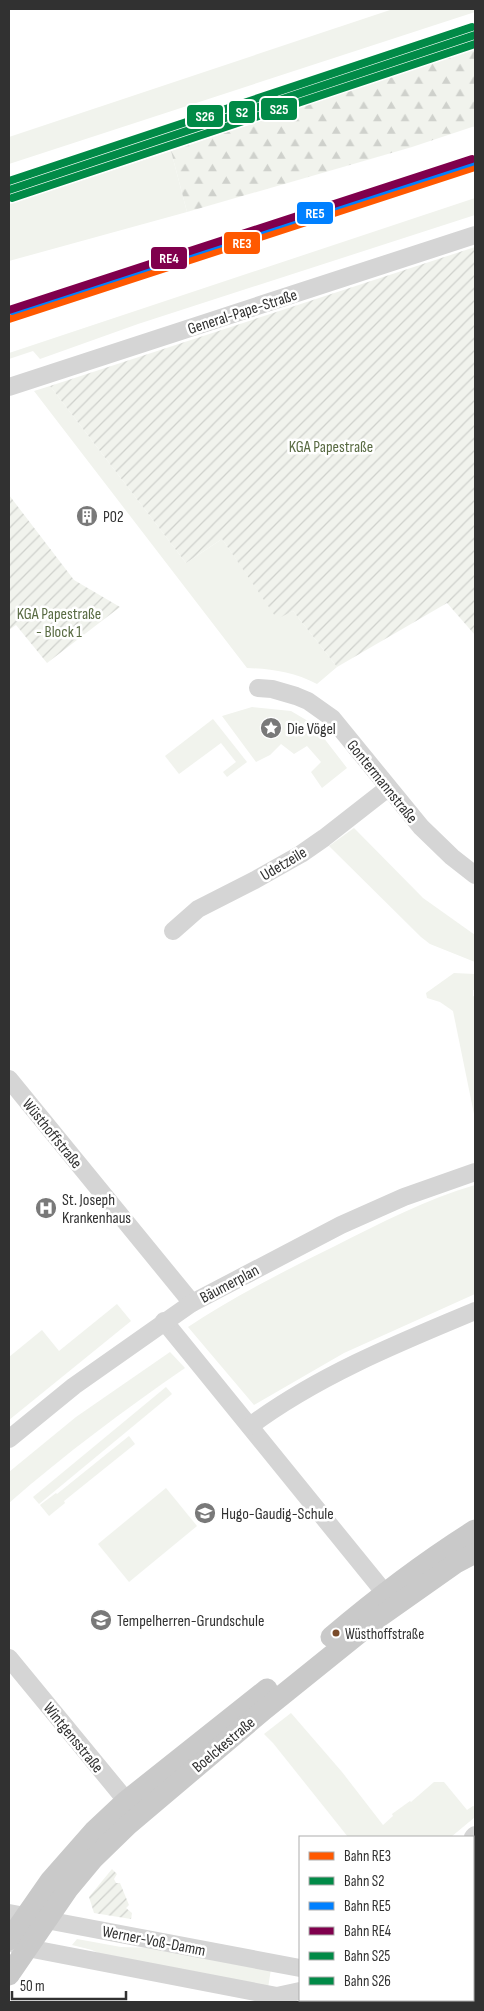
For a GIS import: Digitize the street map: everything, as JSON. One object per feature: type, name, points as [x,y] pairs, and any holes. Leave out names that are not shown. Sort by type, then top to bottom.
[{"type":"main road","name":"Boelckestraße","points":[[9,1975],[15,1944],[27,1916],[64,1894],[133,1809],[265,1709],[448,1547],[475,1530]]},
{"type":"main road","name":"Boelckestraße","points":[[390,1599],[475,1553]]},
{"type":"street","name":"General-Pape-Straße","points":[[9,387],[475,235]]},
{"type":"street","name":"Gontermannstraße","points":[[258,688],[291,694],[308,701],[332,718],[421,827],[452,857],[475,875]]},
{"type":"street","name":"Udetzeile","points":[[173,931],[198,909],[301,854],[388,788]]},
{"type":"street","name":"Wüsthoffstraße","points":[[9,1079],[192,1303]]},
{"type":"street","name":"Bäumerplan","points":[[9,1439],[74,1386],[192,1303],[341,1225],[404,1197],[475,1172]]},
{"type":"street","points":[[250,1426],[314,1386],[350,1367],[422,1333],[475,1311]]},
{"type":"street","points":[[164,1321],[390,1599]]},
{"type":"street","name":"Wintgensstraße","points":[[9,1658],[133,1809]]},
{"type":"street","name":"Werner-Voß-Damm","points":[[27,1916],[299,1968]]},
{"type":"street","name":"Werner-Voß-Damm","points":[[15,1944],[274,1999],[299,1991]]},
{"type":"street","points":[[274,1999],[299,1975]]},
{"type":"green space","points":[[393,9],[475,9],[475,12],[9,164],[9,137]]},
{"type":"green space","points":[[475,48],[475,126],[412,147],[187,212],[171,151]]},
{"type":"green space","points":[[171,151],[187,212],[9,261],[9,204]]},
{"type":"green space","points":[[475,198],[475,215],[138,324],[40,359],[33,351],[9,359],[9,353]]},
{"type":"green space","name":"KGA Papestraße","points":[[475,247],[475,635],[447,603],[337,667],[293,611],[277,619],[222,539],[186,563],[50,386]]},
{"type":"green space","points":[[50,386],[186,563],[222,539],[277,618],[293,611],[337,667],[317,684],[283,672],[247,668],[34,391]]},
{"type":"green space","name":"KGA Papestraße - Block 1","points":[[9,495],[74,580],[120,607],[47,663],[16,625],[9,630]]},
{"type":"green space","points":[[252,707],[291,711],[313,724],[347,768],[322,788],[311,772],[321,762],[307,746],[294,754],[281,744],[270,755],[256,762],[222,716]]},
{"type":"green space","points":[[213,719],[247,762],[227,777],[223,772],[236,762],[221,743],[179,774],[165,756]]},
{"type":"green space","points":[[354,828],[423,898],[475,935],[475,962],[430,944],[421,937],[329,846]]},
{"type":"green space","points":[[454,973],[475,974],[473,996],[475,997],[475,1119],[453,1011],[440,1002],[427,998],[426,993]]},
{"type":"green space","points":[[475,1185],[475,1294],[344,1353],[254,1405],[188,1327],[298,1264],[421,1204]]},
{"type":"green space","points":[[117,1304],[131,1321],[9,1420],[9,1357],[42,1330],[59,1351]]},
{"type":"green space","points":[[170,1352],[185,1368],[95,1433],[9,1503],[9,1472],[76,1417]]},
{"type":"green space","points":[[166,1387],[172,1394],[39,1504],[33,1497]]},
{"type":"green space","points":[[129,1436],[135,1444],[64,1501],[65,1503],[49,1516],[40,1505],[57,1494]]},
{"type":"green space","points":[[166,1488],[197,1526],[129,1582],[98,1544]]},
{"type":"green space","points":[[291,1713],[342,1772],[383,1825],[393,1816],[392,1814],[411,1802],[434,1782],[444,1782],[467,1810],[473,1806],[475,1807],[475,1817],[452,1836],[347,1836],[264,1734]]},
{"type":"green space","points":[[112,1869],[117,1874],[114,1879],[116,1883],[120,1883],[129,1905],[126,1908],[132,1913],[131,1919],[94,1913],[89,1897]]},
{"type":"green space","points":[[475,1888],[474,1984],[474,1890]]},
{"type":"green space","points":[[77,1939],[121,1947],[158,1948],[271,1969],[268,1988],[102,1955],[92,1950],[72,1945]]},
{"type":"rail line","name":"S26","points":[[9,181],[472,27]]},
{"type":"rail line","name":"S2","points":[[9,190],[475,35]]},
{"type":"rail line","name":"S25","points":[[12,198],[475,44]]},
{"type":"rail line","name":"RE4","points":[[9,310],[472,159]]},
{"type":"rail line","name":"RE5","points":[[12,311],[475,161]]},
{"type":"rail line","name":"RE3","points":[[9,319],[475,167]]},
{"type":"place","name":"P02","points":[[87,516]]},
{"type":"place","name":"Die Vögel","points":[[271,728]]},
{"type":"place","name":"St. Joseph Krankenhaus","points":[[46,1208]]},
{"type":"place","name":"Hugo-Gaudig-Schule","points":[[205,1513]]},
{"type":"place","name":"Tempelherren-Grundschule","points":[[101,1620]]},
{"type":"place","name":"Wüsthoffstraße","points":[[336,1633]]}]
